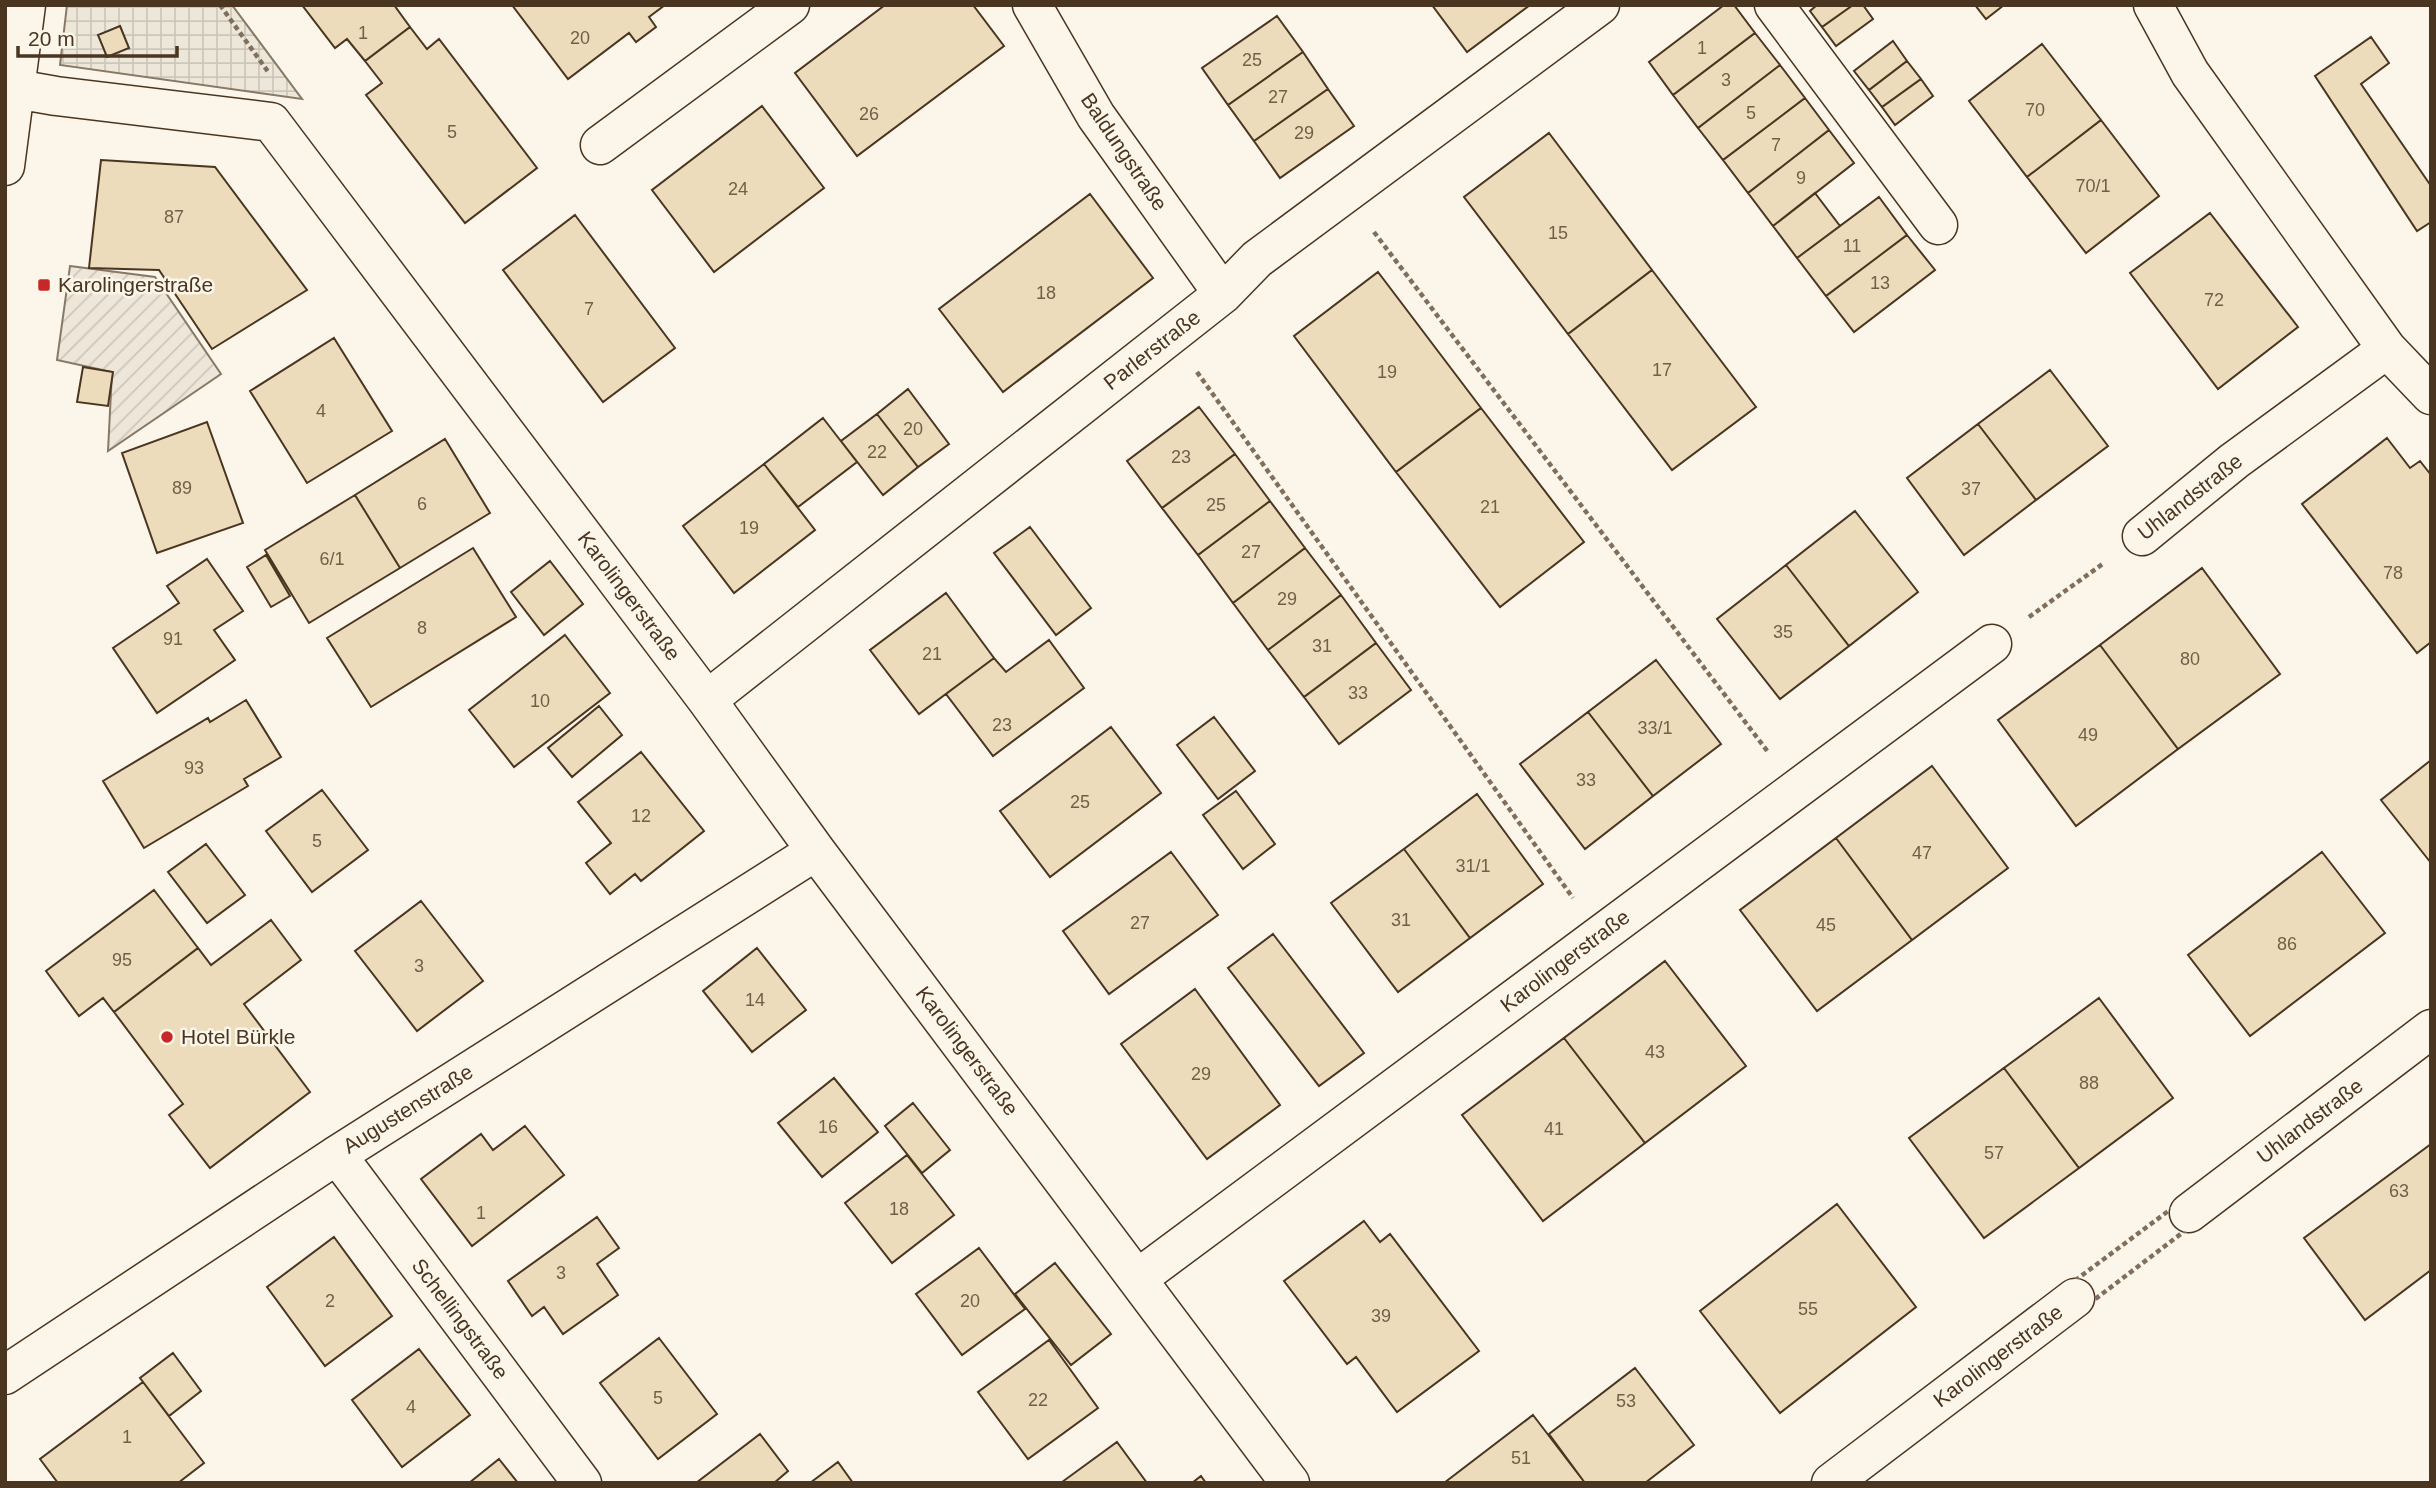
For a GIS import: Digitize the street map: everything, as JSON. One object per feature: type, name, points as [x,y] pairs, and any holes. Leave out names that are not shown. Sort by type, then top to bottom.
[{"type":"street","points":[[600,145],[790,5]]},
{"type":"street","name":"Baldungstraße","points":[[1032,5],[1096,116],[1223,294]]},
{"type":"street","name":"Parlerstraße","points":[[707,700],[1223,294],[1257,259],[1600,5]]},
{"type":"street","points":[[1774,5],[1938,225]]},
{"type":"street","points":[[2153,5],[2190,74],[2387,349],[2431,396]]},
{"type":"street","points":[[5,166],[16,89],[18,14]]},
{"type":"street","points":[[16,89],[271,122]]},
{"type":"street","name":"Karolingerstraße","points":[[271,122],[707,700],[816,851],[1290,1483]]},
{"type":"street","name":"Uhlandstraße","points":[[2142,536],[2234,461],[2387,349]]},
{"type":"street","name":"Karolingerstraße","points":[[1137,1279],[1992,644]]},
{"type":"street","name":"Augustenstraße","points":[[5,1374],[337,1155],[816,851]]},
{"type":"street","name":"Uhlandstraße","points":[[2189,1213],[2431,1028]]},
{"type":"street","name":"Schellingstraße","points":[[337,1155],[582,1483]]},
{"type":"street","name":"Karolingerstraße","points":[[1831,1483],[2075,1298]]},
{"type":"path","points":[[220,5],[278,85],[271,122]]},
{"type":"path","points":[[1345,194],[1796,789]]},
{"type":"path","points":[[1170,335],[1600,935]]},
{"type":"path","name":"Uhlandstraße","points":[[1992,644],[2142,536]]},
{"type":"path","points":[[2075,1298],[2094,1300],[2186,1230],[2189,1213]]},
{"type":"path","name":"Karolingerstraße","points":[[2075,1298],[2077,1279],[2152,1222]]},
{"type":"shaded area","points":[[67,5],[232,5],[302,99],[60,65]],"holes":[[[120,26],[128,48],[99,35]]]},
{"type":"shaded area","points":[[70,266],[155,277],[221,374],[108,451],[112,372],[57,360]]},
{"type":"building","points":[[302,5],[394,5],[410,27],[365,61],[347,39],[335,48]]},
{"type":"building","points":[[512,5],[665,5],[649,17],[656,27],[636,42],[629,33],[568,79]]},
{"type":"building","points":[[885,5],[973,5],[1004,46],[857,156],[795,73]]},
{"type":"building","points":[[1432,5],[1530,5],[1467,52]]},
{"type":"building","points":[[1724,5],[1734,5],[1755,33],[1673,95],[1649,62]]},
{"type":"building","points":[[1817,5],[1853,5],[1822,27],[1810,11]]},
{"type":"building","points":[[1853,5],[1863,5],[1873,19],[1836,46],[1822,27]]},
{"type":"building","points":[[1975,5],[2004,5],[1986,19]]},
{"type":"building","points":[[1277,16],[1303,52],[1228,105],[1202,68]]},
{"type":"building","points":[[120,26],[129,48],[107,57],[98,35]]},
{"type":"building","points":[[410,27],[427,49],[439,39],[537,168],[465,223],[366,95],[382,83],[365,61]]},
{"type":"building","points":[[1755,33],[1780,65],[1698,128],[1673,95]]},
{"type":"building","points":[[2371,37],[2389,63],[2361,84],[2431,186],[2431,222],[2417,231],[2315,76]]},
{"type":"building","points":[[1893,41],[1907,61],[1869,90],[1854,71]]},
{"type":"building","points":[[2042,44],[2101,120],[2027,177],[1969,101]]},
{"type":"building","points":[[1303,52],[1328,89],[1254,141],[1228,105]]},
{"type":"building","points":[[1907,61],[1921,79],[1882,107],[1869,90]]},
{"type":"building","points":[[1780,65],[1805,98],[1723,160],[1698,128]]},
{"type":"building","points":[[1921,79],[1933,96],[1895,125],[1882,107]]},
{"type":"building","points":[[1328,89],[1354,126],[1280,178],[1254,141]]},
{"type":"building","points":[[1805,98],[1829,130],[1748,193],[1723,160]]},
{"type":"building","points":[[762,106],[824,188],[714,272],[652,190]]},
{"type":"building","points":[[2101,120],[2159,196],[2086,253],[2027,177]]},
{"type":"building","points":[[1829,130],[1854,163],[1773,226],[1748,193]]},
{"type":"building","points":[[1549,133],[1652,270],[1568,334],[1464,197]]},
{"type":"building","points":[[101,160],[215,167],[307,290],[212,349],[159,270],[89,268]]},
{"type":"building","points":[[1815,193],[1840,226],[1797,258],[1773,226]]},
{"type":"building","points":[[1090,194],[1153,278],[1003,392],[939,309]]},
{"type":"building","points":[[1879,197],[1907,235],[1826,296],[1797,258]]},
{"type":"building","points":[[2210,213],[2298,327],[2218,389],[2130,273]]},
{"type":"building","points":[[575,215],[675,348],[603,402],[503,270]]},
{"type":"building","points":[[1907,235],[1935,270],[1854,332],[1826,296]]},
{"type":"building","points":[[1652,270],[1756,407],[1672,470],[1568,334]]},
{"type":"building","points":[[1378,272],[1481,408],[1396,472],[1294,336]]},
{"type":"building","points":[[334,338],[392,431],[307,483],[250,391]]},
{"type":"building","points":[[83,367],[113,372],[108,406],[77,402]]},
{"type":"building","points":[[2050,370],[2108,446],[2036,500],[1978,424]]},
{"type":"building","points":[[908,389],[949,444],[918,467],[877,414]]},
{"type":"building","points":[[1199,407],[1235,454],[1162,508],[1127,461]]},
{"type":"building","points":[[1481,408],[1584,542],[1500,607],[1396,472]]},
{"type":"building","points":[[877,414],[918,467],[883,495],[841,441]]},
{"type":"building","points":[[823,418],[857,462],[798,507],[764,464]]},
{"type":"building","points":[[207,422],[243,523],[157,553],[122,453]]},
{"type":"building","points":[[1978,424],[2036,500],[1964,555],[1907,478]]},
{"type":"building","points":[[2387,438],[2410,468],[2420,461],[2431,475],[2431,642],[2417,653],[2302,504]]},
{"type":"building","points":[[445,439],[490,513],[400,568],[355,495]]},
{"type":"building","points":[[1235,454],[1270,501],[1198,555],[1162,508]]},
{"type":"building","points":[[764,464],[815,530],[734,593],[683,526]]},
{"type":"building","points":[[355,495],[400,568],[309,623],[265,550]]},
{"type":"building","points":[[1270,501],[1305,548],[1233,603],[1198,555]]},
{"type":"building","points":[[1855,511],[1918,592],[1849,646],[1786,565]]},
{"type":"building","points":[[1030,527],[1091,608],[1056,635],[994,553]]},
{"type":"building","points":[[473,548],[516,617],[371,707],[327,638]]},
{"type":"building","points":[[1305,548],[1341,595],[1268,650],[1233,603]]},
{"type":"building","points":[[266,555],[290,596],[271,607],[247,567]]},
{"type":"building","points":[[207,559],[243,611],[214,630],[235,660],[157,713],[113,648],[179,603],[167,586]]},
{"type":"building","points":[[550,561],[583,604],[544,635],[511,592]]},
{"type":"building","points":[[1786,565],[1849,646],[1780,699],[1717,619]]},
{"type":"building","points":[[2202,568],[2280,674],[2178,749],[2100,645]]},
{"type":"building","points":[[946,593],[994,658],[919,714],[870,650]]},
{"type":"building","points":[[1341,595],[1376,643],[1304,697],[1268,650]]},
{"type":"building","points":[[565,635],[610,693],[514,767],[469,710]]},
{"type":"building","points":[[1049,640],[1084,688],[993,756],[946,694],[994,658],[1006,672]]},
{"type":"building","points":[[1376,643],[1411,690],[1339,744],[1304,697]]},
{"type":"building","points":[[2100,645],[2178,749],[2076,826],[1998,720]]},
{"type":"building","points":[[1656,660],[1721,744],[1653,796],[1588,712]]},
{"type":"building","points":[[246,700],[281,757],[244,779],[248,786],[144,848],[103,781],[208,718],[210,722]]},
{"type":"building","points":[[599,706],[622,735],[572,777],[548,748]]},
{"type":"building","points":[[1588,712],[1653,796],[1585,849],[1520,764]]},
{"type":"building","points":[[1214,717],[1255,771],[1218,799],[1177,745]]},
{"type":"building","points":[[1111,727],[1161,793],[1050,877],[1000,811]]},
{"type":"building","points":[[641,752],[704,831],[641,881],[635,874],[610,894],[586,863],[611,843],[578,802]]},
{"type":"building","points":[[2431,760],[2431,863],[2381,800]]},
{"type":"building","points":[[1932,766],[2008,868],[1912,940],[1836,838]]},
{"type":"building","points":[[322,790],[368,850],[312,892],[266,831]]},
{"type":"building","points":[[1236,791],[1275,844],[1243,869],[1203,815]]},
{"type":"building","points":[[1477,794],[1543,884],[1470,938],[1404,849]]},
{"type":"building","points":[[1836,838],[1912,940],[1817,1011],[1740,910]]},
{"type":"building","points":[[206,844],[245,895],[207,923],[168,872]]},
{"type":"building","points":[[1404,849],[1470,938],[1398,992],[1331,903]]},
{"type":"building","points":[[1171,852],[1218,915],[1109,994],[1063,931]]},
{"type":"building","points":[[2322,852],[2385,933],[2250,1036],[2188,955]]},
{"type":"building","points":[[154,890],[198,948],[114,1012],[103,998],[79,1016],[46,971]]},
{"type":"building","points":[[421,901],[483,981],[417,1031],[355,951]]},
{"type":"building","points":[[271,920],[301,960],[244,1004],[310,1092],[210,1168],[169,1115],[183,1104],[114,1012],[198,948],[211,965]]},
{"type":"building","points":[[1273,934],[1364,1053],[1319,1086],[1228,968]]},
{"type":"building","points":[[757,948],[806,1010],[752,1052],[703,991]]},
{"type":"building","points":[[1665,961],[1746,1066],[1645,1143],[1564,1038]]},
{"type":"building","points":[[1195,989],[1280,1105],[1207,1159],[1121,1044]]},
{"type":"building","points":[[2099,998],[2173,1098],[2079,1168],[2004,1068]]},
{"type":"building","points":[[1564,1038],[1645,1143],[1543,1221],[1462,1115]]},
{"type":"building","points":[[2004,1068],[2079,1168],[1984,1238],[1909,1138]]},
{"type":"building","points":[[834,1078],[878,1132],[822,1177],[778,1123]]},
{"type":"building","points":[[913,1103],[950,1150],[922,1173],[885,1126]]},
{"type":"building","points":[[525,1126],[564,1175],[472,1246],[421,1179],[481,1134],[493,1150]]},
{"type":"building","points":[[2431,1144],[2431,1270],[2365,1320],[2304,1238]]},
{"type":"building","points":[[907,1155],[954,1215],[892,1263],[845,1203]]},
{"type":"building","points":[[1837,1204],[1916,1307],[1780,1413],[1700,1311]]},
{"type":"building","points":[[597,1217],[619,1248],[597,1264],[618,1295],[563,1334],[544,1307],[532,1316],[508,1281]]},
{"type":"building","points":[[1364,1221],[1380,1242],[1390,1234],[1479,1351],[1397,1412],[1356,1357],[1347,1364],[1284,1281]]},
{"type":"building","points":[[334,1237],[392,1316],[325,1366],[267,1287]]},
{"type":"building","points":[[979,1248],[1025,1309],[962,1355],[916,1294]]},
{"type":"building","points":[[1055,1263],[1111,1334],[1071,1365],[1015,1294]]},
{"type":"building","points":[[659,1338],[717,1414],[658,1459],[600,1383]]},
{"type":"building","points":[[1049,1340],[1098,1408],[1028,1459],[978,1392]]},
{"type":"building","points":[[419,1349],[470,1415],[402,1467],[352,1400]]},
{"type":"building","points":[[173,1353],[201,1391],[169,1416],[140,1378]]},
{"type":"building","points":[[1635,1368],[1694,1445],[1645,1483],[1585,1483],[1549,1434]]},
{"type":"building","points":[[143,1382],[204,1463],[178,1483],[58,1483],[40,1459]]},
{"type":"building","points":[[1533,1415],[1585,1483],[1444,1483]]},
{"type":"building","points":[[760,1434],[788,1471],[774,1483],[696,1483]]},
{"type":"building","points":[[1117,1442],[1147,1483],[1062,1482]]},
{"type":"building","points":[[499,1459],[518,1483],[469,1483]]},
{"type":"building","points":[[838,1462],[853,1483],[810,1483]]},
{"type":"building","points":[[1201,1476],[1206,1483],[1192,1483]]},
{"type":"place","name":"Karolingerstraße","points":[[44,285]]},
{"type":"place","name":"Hotel Bürkle","points":[[167,1037]]}]
